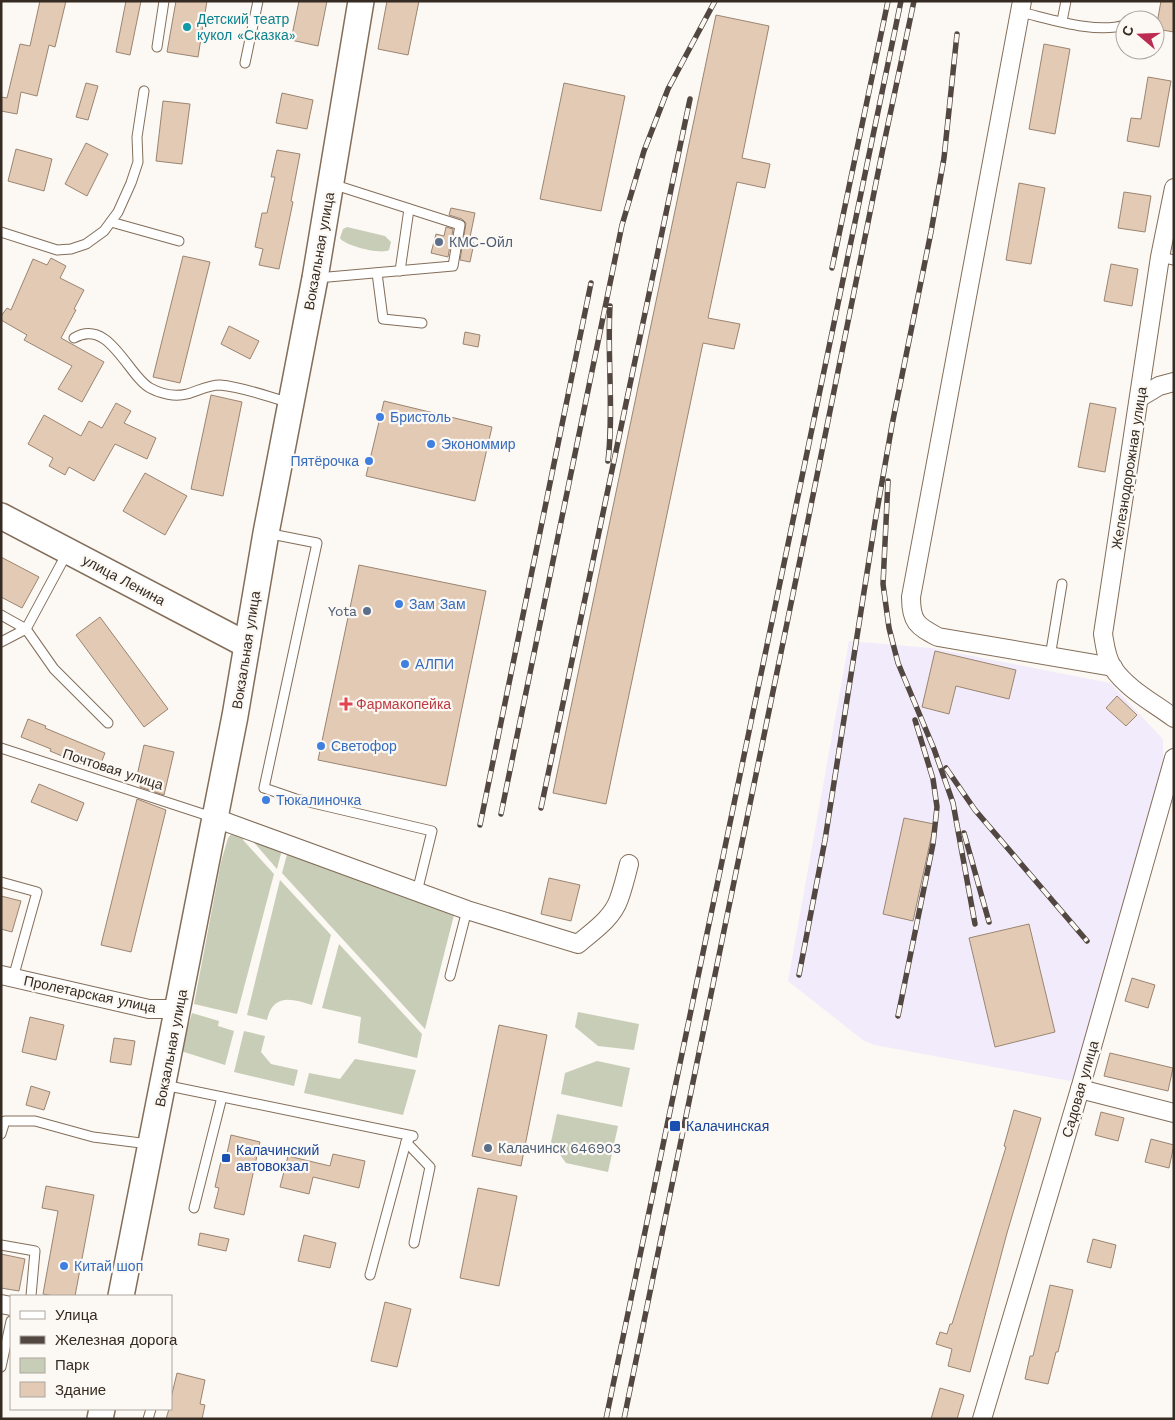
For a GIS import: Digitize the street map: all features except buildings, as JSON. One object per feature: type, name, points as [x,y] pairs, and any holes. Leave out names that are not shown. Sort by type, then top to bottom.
[{"type":"main road","name":"Вокзальная улица","points":[[121,1295],[179,1009],[235,716],[266,533],[331,184],[361,1]]},
{"type":"main road","name":"улица Ленина","points":[[1,516],[247,644]]},
{"type":"street","points":[[1021,7],[910,597],[911,612],[919,627],[938,637],[1113,667]]},
{"type":"street","name":"Железнодорожная улица","points":[[1174,188],[1167,258],[1139,398],[1103,634],[1106,653],[1113,667],[1129,684],[1174,718]]},
{"type":"street","points":[[1139,398],[1159,386],[1174,382]]},
{"type":"street","name":"Садовая улица","points":[[982,1419],[1080,1088],[1174,758]]},
{"type":"street","points":[[215,818],[467,910],[578,944],[598,928],[610,915],[619,900],[629,864]]},
{"type":"street","name":"Пролетарская улица","points":[[7,976],[149,1009],[179,1009]]},
{"type":"street","points":[[1080,1088],[1174,1113]]},
{"type":"lane","points":[[157,47],[164,1]]},
{"type":"lane","points":[[245,63],[258,1]]},
{"type":"lane","points":[[1062,21],[1066,1]]},
{"type":"lane","points":[[1021,7],[1062,21],[1098,28],[1115,28]]},
{"type":"lane","points":[[1,232],[57,250],[71,249],[86,244],[104,231],[118,212],[138,162],[138,137],[144,91]]},
{"type":"lane","points":[[314,278],[453,266],[460,225],[331,184]]},
{"type":"lane","points":[[400,271],[409,209]]},
{"type":"lane","points":[[112,222],[179,241]]},
{"type":"lane","points":[[377,273],[383,320],[422,323]]},
{"type":"lane","points":[[74,338],[82,334],[94,334],[110,343],[147,386],[159,392],[172,395],[186,394],[219,385],[239,388],[291,403]]},
{"type":"lane","points":[[266,533],[317,543],[264,788],[296,799],[432,831],[418,892]]},
{"type":"lane","points":[[1,642],[26,629],[68,551]]},
{"type":"lane","points":[[1050,657],[1062,584]]},
{"type":"lane","points":[[1,615],[26,629],[54,669],[108,723]]},
{"type":"lane","name":"Почтовая улица","points":[[1,748],[215,818]]},
{"type":"lane","points":[[1,882],[37,892],[7,976]]},
{"type":"lane","points":[[450,976],[467,910]]},
{"type":"lane","points":[[164,1085],[413,1136],[406,1142],[370,1275]]},
{"type":"lane","points":[[194,1208],[222,1097]]},
{"type":"lane","points":[[1,1134],[6,1121],[35,1121],[93,1137],[152,1145]]},
{"type":"lane","points":[[406,1142],[430,1167],[414,1243]]},
{"type":"lane","points":[[1,1245],[35,1252],[31,1295]]},
{"type":"lane","points":[[1,1367],[10,1326]]},
{"type":"shaded area","points":[[849,641],[931,648],[1110,683],[1163,739],[1163,769],[1078,1075],[1070,1081],[875,1045],[864,1041],[788,981]]},
{"type":"green space","points":[[347,227],[385,236],[391,242],[389,250],[371,251],[343,241],[340,238],[343,229]]},
{"type":"green space","points":[[233,832],[245,832],[243,840],[274,874],[237,1014],[194,1004],[221,862],[228,838]]},
{"type":"green space","points":[[250,838],[283,846],[277,869]]},
{"type":"green space","points":[[289,847],[455,911],[425,1029],[282,873]]},
{"type":"green space","points":[[280,880],[331,935],[312,1005],[290,1000],[278,1002],[273,1006],[267,1020],[247,1015]]},
{"type":"green space","points":[[339,944],[422,1034],[417,1058],[358,1043],[361,1017],[322,1008]]},
{"type":"green space","points":[[578,1012],[639,1024],[634,1050],[598,1046],[575,1027]]},
{"type":"green space","points":[[192,1013],[219,1021],[218,1026],[234,1031],[225,1065],[181,1051]]},
{"type":"green space","points":[[244,1031],[265,1036],[261,1052],[271,1064],[298,1070],[294,1086],[234,1072]]},
{"type":"green space","points":[[355,1059],[416,1070],[403,1115],[304,1093],[309,1073],[340,1079]]},
{"type":"green space","points":[[597,1061],[630,1068],[622,1107],[561,1094],[565,1073]]},
{"type":"green space","points":[[557,1114],[618,1126],[608,1172],[566,1163],[551,1142]]},
{"type":"railway","points":[[501,814],[622,225],[644,151],[668,89],[715,1]]},
{"type":"railway","points":[[832,268],[888,1]]},
{"type":"railway","points":[[606,1419],[901,1]]},
{"type":"railway","points":[[624,1419],[914,1]]},
{"type":"railway","points":[[799,975],[825,840],[892,425],[944,158],[957,34]]},
{"type":"railway","points":[[541,808],[690,99]]},
{"type":"railway","points":[[480,825],[591,283]]},
{"type":"railway","points":[[608,461],[610,442],[610,306]]},
{"type":"railway","points":[[888,481],[883,584],[889,628],[898,663],[934,749],[953,803],[975,924]]},
{"type":"railway","points":[[898,1016],[933,844],[937,807],[933,779],[915,720]]},
{"type":"railway","points":[[946,768],[975,810],[1087,941]]},
{"type":"railway","points":[[964,833],[989,922]]},
{"type":"place","name":"Детский театр кукол «Сказка»","points":[[187,27]]},
{"type":"place","name":"КМС-Ойл","points":[[439,242]]},
{"type":"place","name":"Бристоль","points":[[380,417]]},
{"type":"place","name":"Экономмир","points":[[431,444]]},
{"type":"place","name":"Пятёрочка","points":[[369,461]]},
{"type":"place","name":"Зам Зам","points":[[399,604]]},
{"type":"place","name":"Yota","points":[[367,611]]},
{"type":"place","name":"АЛПИ","points":[[405,664]]},
{"type":"place","name":"Фармакопейка","points":[[346,704]]},
{"type":"place","name":"Светофор","points":[[321,746]]},
{"type":"place","name":"Тюкалиночка","points":[[266,800]]},
{"type":"place","name":"Калачинская","points":[[675,1126]]},
{"type":"place","name":"Калачинск 646903","points":[[488,1148]]},
{"type":"place","name":"Калачинский автовокзал","points":[[226,1158]]},
{"type":"place","name":"Китай шоп","points":[[64,1266]]}]
